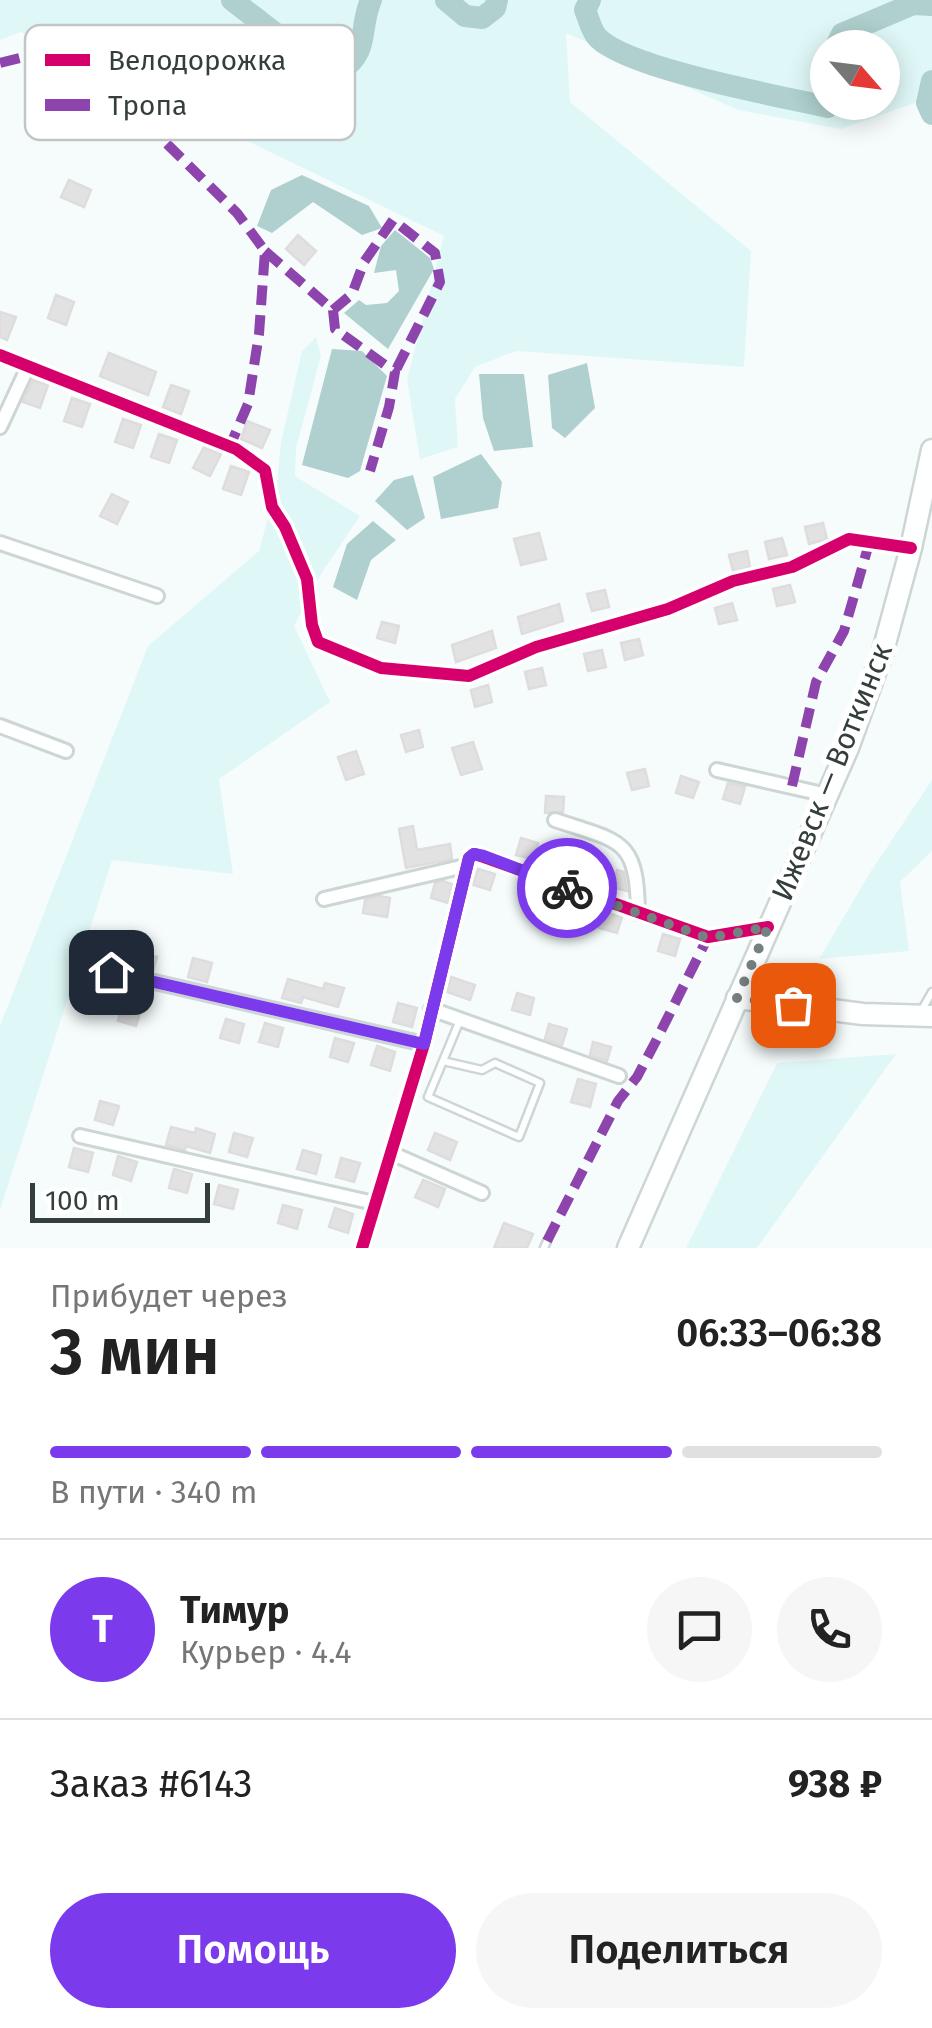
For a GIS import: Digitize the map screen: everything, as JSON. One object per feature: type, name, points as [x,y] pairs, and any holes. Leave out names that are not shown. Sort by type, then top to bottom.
[{"type":"main road","name":"Ижевск — Воткинск","points":[[628,1248],[848,748],[883,651],[912,548],[932,450]]},
{"type":"main road","points":[[737,998],[863,1014],[925,1016]]},
{"type":"street","points":[[0,356],[236,449],[264,470],[272,507],[285,527],[307,580],[318,642],[381,668],[469,676],[536,647],[668,609],[732,581],[792,567],[849,539],[912,548]]},
{"type":"street","points":[[0,427],[27,369]]},
{"type":"street","points":[[0,543],[157,596]]},
{"type":"street","points":[[0,726],[66,751]]},
{"type":"street","points":[[717,770],[827,795]]},
{"type":"street","points":[[556,820],[602,836],[627,850],[638,874],[638,912]]},
{"type":"street","points":[[362,1248],[424,1044],[465,866],[474,854],[708,938],[768,927]]},
{"type":"street","points":[[324,900],[465,866]]},
{"type":"street","points":[[111,972],[424,1044]]},
{"type":"street","points":[[432,1008],[619,1076]]},
{"type":"street","points":[[80,1136],[374,1203]]},
{"type":"street","points":[[391,1153],[482,1194]]},
{"type":"lane","points":[[925,1016],[932,992]]},
{"type":"lane","points":[[443,1060],[482,1070],[495,1063],[540,1084],[519,1136],[428,1096],[460,1019]]},
{"type":"shaded area","points":[[0,0],[932,0],[932,97],[900,108],[900,30],[810,30],[810,120],[867,120],[841,129],[738,110],[566,33],[570,102],[751,251],[744,367],[516,351],[475,367],[455,399],[458,447],[420,459],[407,380],[444,236],[245,140],[355,140],[355,25],[25,25],[25,34],[0,40]]},
{"type":"shaded area","points":[[302,175],[369,206],[382,228],[362,235],[313,202],[272,233],[257,226],[271,190]]},
{"type":"shaded area","points":[[395,230],[430,258],[434,269],[388,349],[344,313],[359,300],[366,305],[387,303],[399,291],[396,270],[374,273],[381,246]]},
{"type":"shaded area","points":[[316,337],[321,356],[296,448],[295,476],[360,516],[321,574],[294,626],[330,702],[219,779],[233,874],[112,860],[0,1210],[0,1026],[148,646],[259,551],[277,484],[281,442],[302,351]]},
{"type":"shaded area","points":[[332,349],[362,351],[387,376],[360,471],[348,478],[302,465]]},
{"type":"shaded area","points":[[587,363],[595,408],[565,438],[552,428],[548,375]]},
{"type":"shaded area","points":[[479,374],[524,374],[533,447],[494,451],[483,418]]},
{"type":"shaded area","points":[[481,454],[502,482],[498,508],[441,519],[433,477]]},
{"type":"shaded area","points":[[413,475],[425,518],[407,530],[375,501],[394,480]]},
{"type":"shaded area","points":[[373,521],[396,540],[371,560],[357,600],[333,587],[347,544]]},
{"type":"shaded area","points":[[932,780],[932,851],[900,882],[909,951],[819,959],[871,871]]},
{"type":"shaded area","points":[[896,1054],[757,1248],[686,1248],[777,1063]]},
{"type":"building","points":[[69,180],[91,190],[84,207],[61,197]]},
{"type":"building","points":[[298,235],[316,251],[304,265],[286,249]]},
{"type":"building","points":[[56,295],[74,302],[66,325],[48,318]]},
{"type":"building","points":[[0,312],[16,317],[7,340],[0,337]]},
{"type":"building","points":[[109,353],[156,372],[148,395],[100,376]]},
{"type":"building","points":[[33,380],[48,385],[40,408],[23,402]]},
{"type":"building","points":[[171,385],[189,391],[181,414],[163,407]]},
{"type":"building","points":[[72,398],[90,404],[82,427],[64,421]]},
{"type":"building","points":[[123,419],[141,425],[133,448],[115,442]]},
{"type":"building","points":[[247,421],[270,430],[262,448],[241,439]]},
{"type":"building","points":[[159,434],[177,440],[169,463],[151,457]]},
{"type":"building","points":[[204,447],[221,454],[210,476],[193,468]]},
{"type":"building","points":[[231,466],[249,472],[241,495],[223,489]]},
{"type":"building","points":[[112,494],[128,502],[117,524],[100,516]]},
{"type":"building","points":[[823,523],[827,539],[809,544],[805,527]]},
{"type":"building","points":[[539,533],[546,559],[521,565],[514,539]]},
{"type":"building","points":[[782,538],[787,555],[769,559],[765,542]]},
{"type":"building","points":[[747,551],[750,567],[733,571],[729,555]]},
{"type":"building","points":[[790,585],[795,602],[777,606],[773,589]]},
{"type":"building","points":[[605,590],[609,607],[592,611],[587,594]]},
{"type":"building","points":[[732,603],[737,620],[719,624],[715,608]]},
{"type":"building","points":[[559,604],[563,621],[522,634],[518,617]]},
{"type":"building","points":[[382,622],[399,626],[395,643],[377,638]]},
{"type":"building","points":[[492,631],[496,648],[456,662],[452,645]]},
{"type":"building","points":[[639,639],[643,655],[625,660],[621,643]]},
{"type":"building","points":[[602,650],[606,667],[588,671],[584,654]]},
{"type":"building","points":[[542,668],[546,685],[529,689],[525,672]]},
{"type":"building","points":[[488,685],[492,702],[475,707],[471,690]]},
{"type":"building","points":[[419,730],[423,747],[406,752],[401,735]]},
{"type":"building","points":[[473,742],[482,769],[461,775],[452,748]]},
{"type":"building","points":[[356,751],[364,774],[346,780],[338,757]]},
{"type":"building","points":[[645,769],[649,786],[632,790],[627,773]]},
{"type":"building","points":[[681,776],[699,782],[693,798],[676,793]]},
{"type":"building","points":[[728,783],[745,787],[740,804],[723,799]]},
{"type":"building","points":[[546,796],[564,797],[563,812],[545,813]]},
{"type":"building","points":[[413,826],[417,850],[450,844],[452,859],[406,868],[399,829]]},
{"type":"building","points":[[521,838],[538,843],[534,859],[516,855]]},
{"type":"building","points":[[478,869],[495,874],[490,890],[473,885]]},
{"type":"building","points":[[617,870],[624,872],[627,891],[612,887]]},
{"type":"building","points":[[435,883],[452,884],[448,903],[431,898]]},
{"type":"building","points":[[549,894],[574,901],[569,918],[544,911]]},
{"type":"building","points":[[390,898],[387,917],[363,913],[365,900]]},
{"type":"building","points":[[604,912],[622,917],[617,933],[599,928]]},
{"type":"building","points":[[663,934],[680,939],[675,956],[658,951]]},
{"type":"building","points":[[138,952],[157,957],[153,971],[134,967]]},
{"type":"building","points":[[193,958],[212,963],[207,982],[188,977]]},
{"type":"building","points":[[451,977],[475,985],[470,1000],[447,992]]},
{"type":"building","points":[[288,979],[323,989],[325,983],[344,988],[338,1007],[303,997],[301,1003],[282,998]]},
{"type":"building","points":[[517,993],[534,998],[530,1015],[512,1010]]},
{"type":"building","points":[[123,1002],[142,1007],[136,1026],[118,1021]]},
{"type":"building","points":[[398,1003],[417,1008],[412,1027],[393,1022]]},
{"type":"building","points":[[226,1019],[244,1024],[239,1043],[220,1038]]},
{"type":"building","points":[[265,1023],[283,1028],[278,1047],[259,1042]]},
{"type":"building","points":[[549,1024],[567,1029],[562,1045],[545,1039]]},
{"type":"building","points":[[335,1038],[354,1043],[348,1062],[330,1057]]},
{"type":"building","points":[[593,1042],[611,1047],[607,1061],[590,1055]]},
{"type":"building","points":[[377,1046],[395,1052],[390,1071],[371,1065]]},
{"type":"building","points":[[578,1079],[596,1084],[590,1107],[571,1102]]},
{"type":"building","points":[[100,1101],[119,1106],[113,1125],[95,1120]]},
{"type":"building","points":[[171,1127],[215,1134],[210,1153],[166,1145]]},
{"type":"building","points":[[234,1133],[253,1138],[247,1157],[229,1152]]},
{"type":"building","points":[[435,1133],[457,1142],[450,1160],[428,1150]]},
{"type":"building","points":[[74,1148],[93,1153],[88,1172],[69,1167]]},
{"type":"building","points":[[303,1150],[321,1155],[316,1174],[297,1169]]},
{"type":"building","points":[[118,1156],[137,1162],[131,1181],[113,1175]]},
{"type":"building","points":[[341,1158],[360,1163],[354,1182],[336,1177]]},
{"type":"building","points":[[174,1169],[192,1174],[187,1193],[169,1188]]},
{"type":"building","points":[[423,1180],[445,1189],[438,1207],[415,1197]]},
{"type":"building","points":[[219,1185],[238,1190],[233,1209],[214,1204]]},
{"type":"building","points":[[283,1205],[302,1210],[297,1229],[278,1223]]},
{"type":"building","points":[[335,1208],[353,1214],[348,1233],[329,1227]]},
{"type":"building","points":[[504,1223],[533,1234],[527,1248],[494,1248]]},
{"type":"waterway","points":[[232,0],[264,25]]},
{"type":"waterway","points":[[355,57],[371,0]]},
{"type":"waterway","points":[[446,0],[465,16],[482,18],[495,8],[497,0]]},
{"type":"waterway","points":[[590,0],[585,10],[592,28],[598,38],[615,49],[671,71],[810,103]]},
{"type":"waterway","points":[[851,30],[913,4],[932,5]]},
{"type":"waterway","points":[[932,81],[927,103],[932,114]]},
{"type":"marked path","points":[[0,63],[25,57]]},
{"type":"marked path","points":[[163,140],[237,213],[265,251],[259,334],[248,404],[230,446]]},
{"type":"marked path","points":[[333,310],[352,294],[364,262],[393,220],[435,253],[440,282],[395,372]]},
{"type":"marked path","points":[[265,251],[333,310],[335,329],[395,372],[370,471]]},
{"type":"marked path","points":[[792,786],[816,682],[844,631],[870,540]]},
{"type":"marked path","points":[[547,1241],[708,937]]},
{"type":"cycle path","points":[[0,355],[236,449],[265,470],[272,507],[307,579],[318,642],[381,668],[469,676],[536,647],[668,609],[733,581],[792,567],[849,539],[911,548]]},
{"type":"cycle path","points":[[362,1248],[424,1044],[469,858],[474,854],[708,937],[768,927]]},
{"type":"way so far","points":[[567,888],[708,938],[768,927],[737,998],[793,1005]]},
{"type":"route","points":[[111,972],[424,1044],[469,858],[474,854],[484,856],[567,888]]}]
